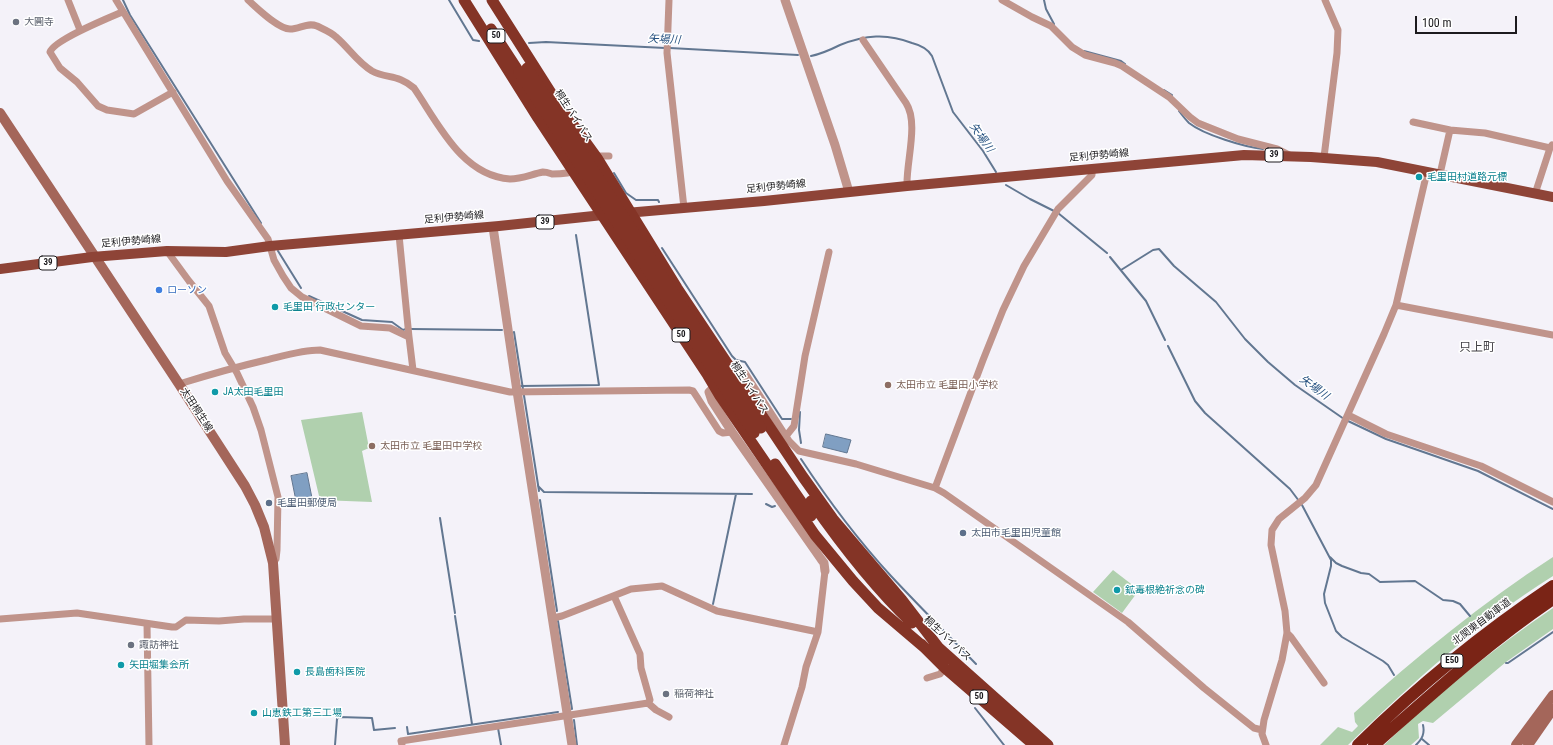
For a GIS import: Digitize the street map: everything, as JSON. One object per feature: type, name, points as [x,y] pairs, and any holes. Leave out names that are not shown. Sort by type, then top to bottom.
[{"type":"highway","name":"50","points":[[464,0],[538,118],[714,386],[815,535],[852,581],[878,608],[925,648]]},
{"type":"highway","name":"桐生バイパス","points":[[472,0],[523,70],[822,532],[850,567],[889,611],[925,648],[945,668],[1034,745]]},
{"type":"highway","name":"桐生バイパス","points":[[483,0],[523,70]]},
{"type":"highway","name":"50","points":[[492,0],[558,104],[597,158],[677,288],[763,419],[833,519],[902,600],[942,652]]},
{"type":"highway","name":"桐生バイパス","points":[[757,430],[842,544],[899,610],[942,652],[1048,745]]},
{"type":"highway","name":"北関東自動車道","points":[[1358,745],[1401,704],[1466,650],[1493,628],[1553,586]]},
{"type":"highway","name":"E50","points":[[1374,745],[1504,634],[1553,599]]},
{"type":"main road","name":"太田桐生線","points":[[0,113],[96,257],[251,497],[264,527],[273,563],[286,745]]},
{"type":"main road","name":"足利伊勢崎線","points":[[0,269],[96,257],[168,251],[226,252],[270,246],[493,227],[631,212],[1244,155],[1324,157],[1377,162],[1553,197]]},
{"type":"main road","points":[[1516,745],[1553,695]]},
{"type":"main road","points":[[1528,745],[1553,709]]},
{"type":"street","points":[[68,0],[80,30]]},
{"type":"street","points":[[116,0],[227,181],[268,239],[274,260],[291,288],[302,297],[361,326],[409,331]]},
{"type":"street","points":[[248,0],[274,22],[290,29],[311,24],[321,28],[336,36],[359,62],[372,71],[379,74],[400,78],[409,84],[414,88],[441,129],[460,154],[480,170],[497,177],[512,179],[545,172],[560,174],[574,172],[597,158],[609,156]]},
{"type":"street","points":[[669,0],[667,53],[684,208]]},
{"type":"street","points":[[785,0],[835,145],[849,192]]},
{"type":"street","points":[[1002,0],[1051,26],[1072,47],[1085,55],[1122,66],[1169,97],[1198,123],[1238,140],[1277,149],[1290,156]]},
{"type":"street","points":[[1324,157],[1337,53],[1338,30],[1325,0]]},
{"type":"street","points":[[122,12],[80,30],[53,47],[50,52],[60,68],[77,82],[98,106],[106,110],[134,114],[173,92]]},
{"type":"street","points":[[863,40],[911,111],[913,122],[907,186]]},
{"type":"street","points":[[1413,122],[1450,130],[1485,133],[1551,146],[1535,194]]},
{"type":"street","points":[[1440,174],[1450,130]]},
{"type":"street","points":[[935,488],[1003,310],[1024,266],[1056,211],[1092,176],[1092,169]]},
{"type":"street","points":[[1266,745],[1262,730],[1282,660],[1287,633],[1285,610],[1271,545],[1272,530],[1279,519],[1305,498],[1316,485],[1396,305],[1427,172]]},
{"type":"street","points":[[493,227],[521,391],[552,618],[572,745]]},
{"type":"street","points":[[399,235],[413,370]]},
{"type":"street","points":[[168,251],[209,306],[225,353],[244,388],[261,430],[278,497],[277,550],[276,559],[273,563]]},
{"type":"street","points":[[786,436],[794,426],[806,356],[830,252]]},
{"type":"street","points":[[1396,305],[1553,335]]},
{"type":"street","points":[[179,384],[233,368],[286,355],[320,350],[510,392],[689,390],[693,391],[719,431],[723,433],[732,432]]},
{"type":"street","points":[[784,745],[802,687],[806,667],[818,632],[825,570],[824,563],[732,432],[709,395],[709,392],[714,386],[739,371],[745,373],[786,436],[799,451],[856,464],[935,488],[1128,622],[1204,688],[1254,728],[1262,730]]},
{"type":"street","points":[[1348,415],[1386,434],[1481,466],[1553,502]]},
{"type":"street","points":[[552,618],[562,616],[631,589],[662,586],[717,611],[818,632]]},
{"type":"street","points":[[614,596],[640,654],[641,668],[650,700],[648,703]]},
{"type":"street","points":[[0,619],[76,613],[176,627],[186,620],[219,621],[277,619]]},
{"type":"street","points":[[147,624],[149,745]]},
{"type":"street","points":[[1287,633],[1324,684]]},
{"type":"street","points":[[927,678],[940,674],[945,668]]},
{"type":"street","points":[[402,745],[401,741],[648,703],[669,718]]},
{"type":"green space","points":[[362,412],[369,448],[362,451],[372,502],[320,500],[301,420]]},
{"type":"green space","points":[[1553,557],[1553,576],[1525,594],[1446,655],[1396,699],[1348,745],[1320,745],[1338,727],[1352,732],[1358,726],[1355,722],[1354,713],[1378,692],[1450,631]]},
{"type":"green space","points":[[1113,570],[1139,590],[1122,613],[1093,592]]},
{"type":"green space","points":[[1553,608],[1553,629],[1506,662],[1433,723],[1423,721],[1418,724],[1419,738],[1411,745],[1384,745],[1424,708],[1466,673]]},
{"type":"water","points":[[826,434],[851,440],[847,453],[823,447]]},
{"type":"water","points":[[307,473],[312,498],[296,501],[291,476]]},
{"type":"waterway","points":[[123,0],[130,15],[261,223]]},
{"type":"waterway","name":"矢場川","points":[[449,0],[473,40],[479,41]]},
{"type":"waterway","points":[[1044,0],[1046,9],[1054,24]]},
{"type":"waterway","name":"矢場川","points":[[811,56],[826,52],[840,45],[858,39],[876,36],[903,40],[924,48],[932,56],[953,112],[983,151],[996,172]]},
{"type":"waterway","name":"矢場川","points":[[529,43],[546,42],[665,48]]},
{"type":"waterway","name":"矢場川","points":[[670,48],[798,55]]},
{"type":"waterway","points":[[1084,51],[1121,61],[1125,64]]},
{"type":"waterway","points":[[1164,90],[1172,95]]},
{"type":"waterway","points":[[1179,111],[1189,123],[1204,132],[1246,146],[1263,149]]},
{"type":"waterway","points":[[614,173],[626,193],[636,200],[658,200],[659,202]]},
{"type":"waterway","name":"矢場川","points":[[1006,185],[1054,211]]},
{"type":"waterway","name":"矢場川","points":[[1058,213],[1107,253]]},
{"type":"waterway","points":[[521,386],[599,385],[576,235]]},
{"type":"waterway","points":[[662,248],[732,356],[736,360],[745,362],[782,419],[791,419]]},
{"type":"waterway","name":"矢場川","points":[[1121,270],[1153,250],[1159,249],[1174,266],[1216,302],[1245,339],[1268,362],[1295,385],[1344,419]]},
{"type":"waterway","points":[[278,251],[301,288]]},
{"type":"waterway","points":[[1110,257],[1146,301],[1165,340]]},
{"type":"waterway","points":[[309,296],[362,320],[392,322],[403,330],[406,329]]},
{"type":"waterway","points":[[411,329],[502,330]]},
{"type":"waterway","points":[[514,332],[539,491]]},
{"type":"waterway","points":[[1168,346],[1195,401],[1205,413],[1290,489],[1302,505],[1331,560],[1331,566],[1324,594],[1325,603],[1336,631],[1342,637],[1383,661],[1388,665],[1394,675]]},
{"type":"waterway","points":[[800,412],[799,430],[801,443]]},
{"type":"waterway","name":"矢場川","points":[[1348,421],[1386,439],[1478,471],[1553,509]]},
{"type":"waterway","points":[[801,459],[822,490],[867,548],[891,576],[976,664]]},
{"type":"waterway","points":[[538,486],[544,492],[752,494]]},
{"type":"waterway","points":[[713,604],[736,494]]},
{"type":"waterway","points":[[540,500],[557,611]]},
{"type":"waterway","points":[[766,504],[772,507],[775,506]]},
{"type":"waterway","points":[[440,518],[455,613]]},
{"type":"waterway","points":[[1330,557],[1336,563],[1361,573],[1369,574],[1380,582],[1415,581],[1443,600],[1453,601],[1460,604],[1470,616]]},
{"type":"waterway","points":[[455,616],[472,724]]},
{"type":"waterway","points":[[558,621],[572,709]]},
{"type":"waterway","points":[[1506,663],[1553,632]]},
{"type":"waterway","points":[[975,708],[1004,745]]},
{"type":"waterway","points":[[407,727],[408,734],[558,712]]},
{"type":"waterway","points":[[335,745],[337,719],[339,717],[372,718],[374,730],[395,728]]},
{"type":"waterway","points":[[574,720],[577,745]]},
{"type":"waterway","points":[[1416,745],[1420,741],[1424,731],[1423,725]]},
{"type":"waterway","points":[[498,728],[501,745]]},
{"type":"waterway","points":[[1422,739],[1429,745]]},
{"type":"place","name":"大圓寺","points":[[16,22]]},
{"type":"place","name":"毛里田村道路元標","points":[[1419,177]]},
{"type":"place","name":"ローソン","points":[[159,290]]},
{"type":"place","name":"毛里田 行政センター","points":[[275,307]]},
{"type":"place","name":"太田市立 毛里田小学校","points":[[888,385]]},
{"type":"place","name":"JA太田毛里田","points":[[215,392]]},
{"type":"place","name":"太田市立 毛里田中学校","points":[[372,446]]},
{"type":"place","name":"毛里田郵便局","points":[[269,503]]},
{"type":"place","name":"太田市毛里田児童館","points":[[963,533]]},
{"type":"place","name":"鉱毒根絶祈念の碑","points":[[1117,590]]},
{"type":"place","name":"諏訪神社","points":[[131,645]]},
{"type":"place","name":"矢田堀集会所","points":[[121,665]]},
{"type":"place","name":"長島歯科医院","points":[[297,672]]},
{"type":"place","name":"稲荷神社","points":[[666,694]]},
{"type":"place","name":"山恵鉄工第三工場","points":[[254,713]]},
{"type":"district","name":"只上町","points":[[1477,348]]}]
